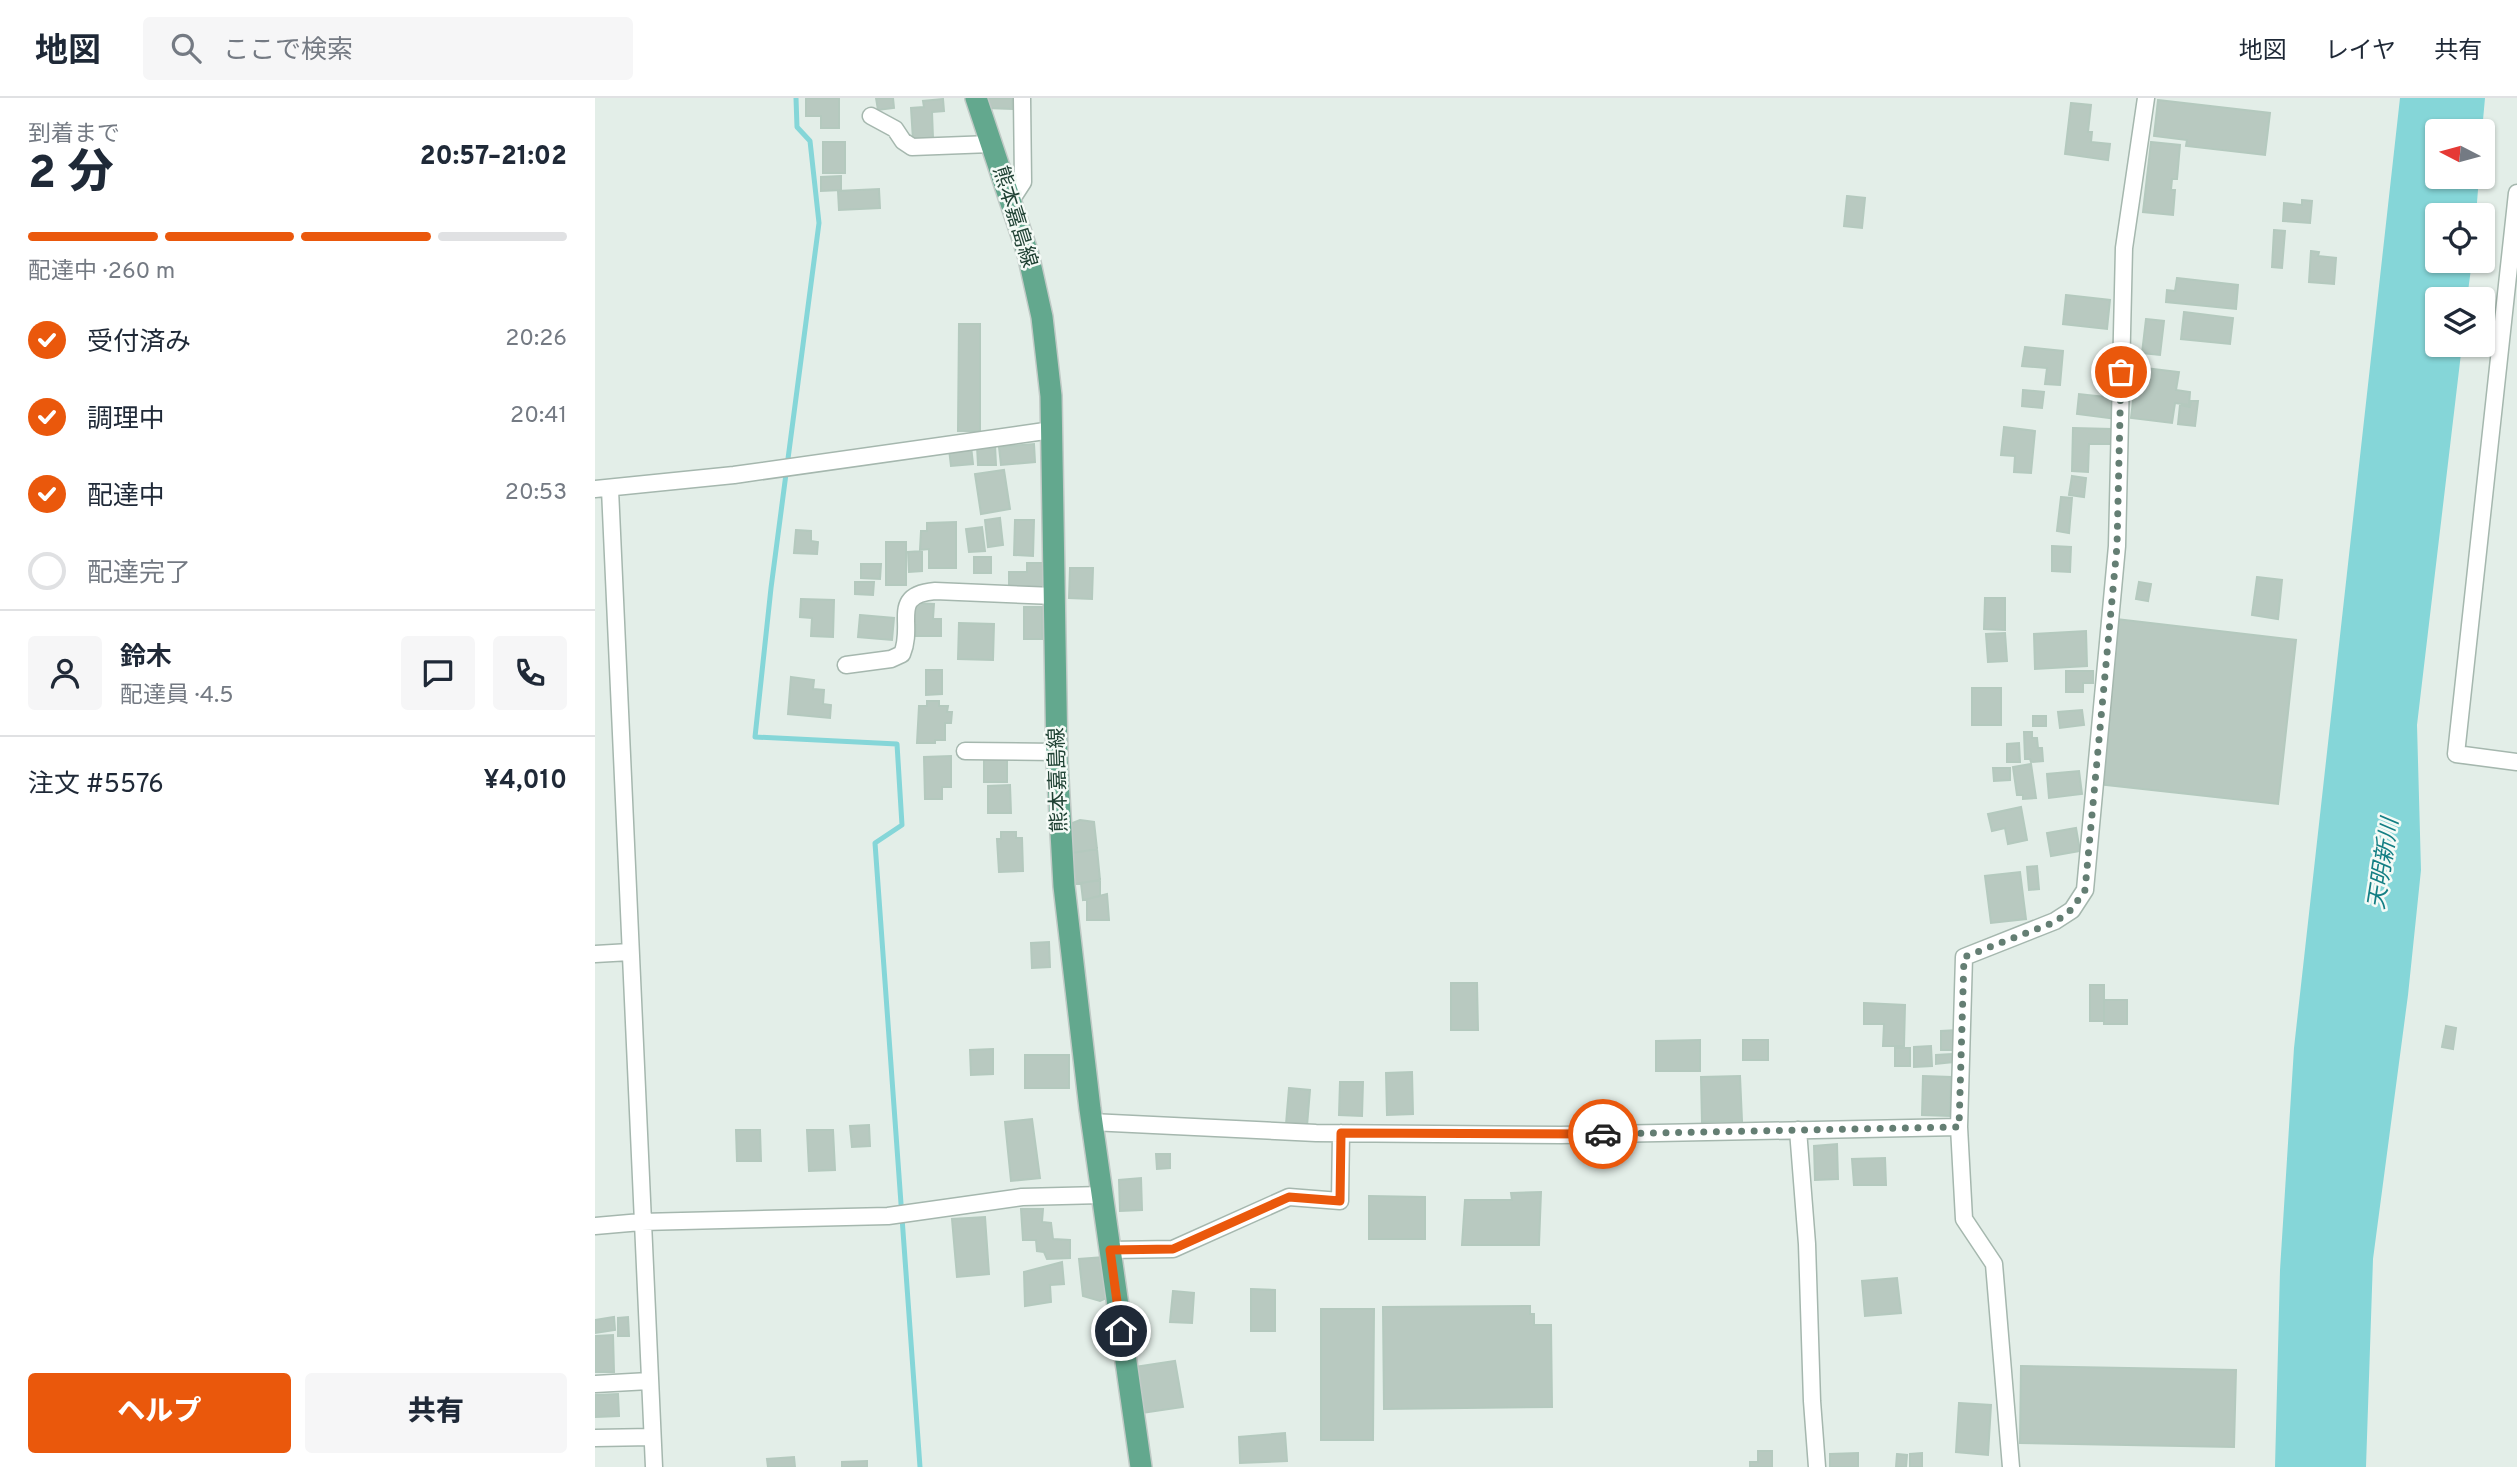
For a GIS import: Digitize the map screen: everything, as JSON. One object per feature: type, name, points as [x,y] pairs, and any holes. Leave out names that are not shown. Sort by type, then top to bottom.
[{"type":"main road","name":"熊本嘉島線","points":[[976,98],[1028,254],[1042,317],[1051,396],[1057,752],[1064,886],[1091,1122],[1141,1467]]},
{"type":"street","points":[[1010,202],[1023,182],[1022,98]]},
{"type":"street","points":[[2011,1467],[1994,1264],[1964,1219],[1959,1127],[1964,957],[2055,922],[2072,909],[2085,890],[2117,546],[2124,248],[2146,98]]},
{"type":"street","points":[[871,116],[895,129],[903,141],[912,147],[991,144]]},
{"type":"street","points":[[2517,193],[2456,754],[2517,762]]},
{"type":"street","points":[[654,1467],[629,952],[602,489],[734,475],[1052,430]]},
{"type":"street","points":[[846,665],[891,659],[902,654],[907,643],[907,604],[909,598],[919,592],[1054,596]]},
{"type":"street","points":[[965,751],[1057,752]]},
{"type":"street","points":[[595,954],[629,952]]},
{"type":"street","points":[[1091,1122],[1341,1133],[1561,1135],[1959,1127]]},
{"type":"street","points":[[1798,1130],[1807,1244],[1817,1467]]},
{"type":"street","points":[[1110,1250],[1173,1249],[1289,1197],[1340,1201],[1341,1133]]},
{"type":"street","points":[[595,1226],[641,1222],[888,1216],[1022,1197],[1102,1195]]},
{"type":"street","points":[[595,1384],[649,1381]]},
{"type":"street","points":[[595,1438],[652,1437]]},
{"type":"water","name":"天明新川","points":[[2400,98],[2485,98],[2483,119],[2425,119],[2425,189],[2478,189],[2477,203],[2425,203],[2425,273],[2470,273],[2469,287],[2425,287],[2425,357],[2461,357],[2417,725],[2421,870],[2408,995],[2373,1259],[2366,1467],[2275,1467],[2280,1270],[2294,1048]]},
{"type":"building","points":[[806,98],[839,98],[839,128],[821,128],[821,116],[806,116]]},
{"type":"building","points":[[876,98],[893,98],[894,108],[878,110]]},
{"type":"building","points":[[988,98],[1012,98],[1012,109],[987,108]]},
{"type":"building","points":[[943,99],[944,111],[932,112],[933,138],[913,140],[911,108],[924,107],[923,101]]},
{"type":"building","points":[[2158,100],[2270,113],[2265,155],[2186,146],[2187,140],[2154,136]]},
{"type":"building","points":[[2071,103],[2091,105],[2088,132],[2092,132],[2091,142],[2110,144],[2108,160],[2065,154]]},
{"type":"building","points":[[823,142],[845,142],[845,173],[823,173]]},
{"type":"building","points":[[2151,142],[2180,145],[2177,179],[2172,179],[2171,190],[2175,190],[2173,215],[2143,212]]},
{"type":"building","points":[[841,176],[841,190],[821,191],[821,177]]},
{"type":"building","points":[[879,189],[880,208],[839,210],[838,191]]},
{"type":"building","points":[[1847,196],[1865,198],[1862,228],[1844,226]]},
{"type":"building","points":[[2302,200],[2312,201],[2310,223],[2283,221],[2284,203],[2302,205]]},
{"type":"building","points":[[2274,230],[2285,231],[2282,268],[2272,267]]},
{"type":"building","points":[[2311,251],[2319,252],[2318,256],[2336,258],[2334,284],[2309,282]]},
{"type":"building","points":[[2177,278],[2238,285],[2236,309],[2166,302],[2167,290],[2175,291]]},
{"type":"building","points":[[2066,295],[2110,300],[2107,329],[2063,324]]},
{"type":"building","points":[[2184,312],[2233,318],[2230,344],[2181,339]]},
{"type":"building","points":[[2146,319],[2164,321],[2160,355],[2142,353]]},
{"type":"building","points":[[959,324],[980,324],[980,431],[958,431]]},
{"type":"building","points":[[2025,347],[2063,351],[2060,385],[2045,384],[2047,368],[2022,366]]},
{"type":"building","points":[[2137,367],[2179,372],[2176,390],[2190,392],[2189,405],[2175,403],[2172,423],[2131,418]]},
{"type":"building","points":[[2108,384],[2119,385],[2116,419],[2077,414],[2079,394],[2106,397]]},
{"type":"building","points":[[2023,390],[2044,392],[2042,408],[2022,406]]},
{"type":"building","points":[[2191,401],[2198,401],[2195,426],[2178,424],[2180,405],[2190,407]]},
{"type":"building","points":[[2004,427],[2035,431],[2031,473],[2014,472],[2015,456],[2001,455]]},
{"type":"building","points":[[2073,428],[2112,429],[2111,444],[2089,444],[2088,472],[2072,471]]},
{"type":"building","points":[[1034,444],[1035,462],[1001,465],[999,447]]},
{"type":"building","points":[[995,445],[996,465],[978,465],[977,446]]},
{"type":"building","points":[[971,446],[973,464],[951,466],[949,449]]},
{"type":"building","points":[[1004,470],[1010,509],[981,514],[975,474]]},
{"type":"building","points":[[2072,476],[2086,478],[2084,497],[2069,495]]},
{"type":"building","points":[[2061,497],[2072,498],[2069,533],[2057,531]]},
{"type":"building","points":[[1000,518],[1003,545],[988,547],[985,520]]},
{"type":"building","points":[[1015,520],[1034,520],[1033,556],[1014,555]]},
{"type":"building","points":[[956,522],[956,568],[929,568],[929,549],[920,550],[921,531],[927,531],[927,523]]},
{"type":"building","points":[[982,527],[985,551],[969,552],[966,529]]},
{"type":"building","points":[[796,530],[811,531],[811,541],[818,542],[817,554],[794,553]]},
{"type":"building","points":[[886,542],[906,542],[906,585],[886,585]]},
{"type":"building","points":[[2052,546],[2071,547],[2070,572],[2052,571]]},
{"type":"building","points":[[922,551],[922,571],[909,572],[908,552]]},
{"type":"building","points":[[974,557],[991,557],[991,573],[974,573]]},
{"type":"building","points":[[1027,563],[1043,563],[1043,590],[1009,589],[1009,572],[1027,572]]},
{"type":"building","points":[[861,564],[881,564],[880,579],[861,578]]},
{"type":"building","points":[[1070,568],[1093,568],[1092,599],[1069,598]]},
{"type":"building","points":[[2257,577],[2282,580],[2278,619],[2252,615]]},
{"type":"building","points":[[855,582],[874,582],[873,595],[855,594]]},
{"type":"building","points":[[2139,582],[2151,584],[2148,601],[2136,599]]},
{"type":"building","points":[[1985,598],[2005,598],[2005,630],[1984,629]]},
{"type":"building","points":[[801,599],[834,600],[833,637],[811,636],[812,618],[800,617]]},
{"type":"building","points":[[912,603],[934,604],[933,619],[941,619],[941,636],[915,636]]},
{"type":"building","points":[[1024,607],[1042,607],[1042,639],[1024,639]]},
{"type":"building","points":[[860,615],[894,618],[892,640],[858,637]]},
{"type":"building","points":[[2116,619],[2296,640],[2278,804],[2098,784]]},
{"type":"building","points":[[959,623],[994,624],[993,660],[958,659]]},
{"type":"building","points":[[2086,631],[2087,666],[2035,669],[2034,634]]},
{"type":"building","points":[[2005,633],[2007,661],[1988,662],[1986,634]]},
{"type":"building","points":[[926,670],[942,670],[942,694],[926,695]]},
{"type":"building","points":[[2066,671],[2093,671],[2093,683],[2083,683],[2083,692],[2066,692]]},
{"type":"building","points":[[791,677],[814,680],[813,689],[824,690],[823,704],[831,705],[830,718],[788,714]]},
{"type":"building","points":[[1972,688],[2001,688],[2001,725],[1972,725]]},
{"type":"building","points":[[927,701],[939,701],[939,706],[948,706],[947,712],[952,712],[951,723],[945,723],[945,740],[917,743],[919,706],[927,706]]},
{"type":"building","points":[[2082,710],[2084,725],[2060,728],[2058,712]]},
{"type":"building","points":[[2033,716],[2046,716],[2046,726],[2033,726]]},
{"type":"building","points":[[2024,732],[2032,732],[2032,738],[2037,738],[2038,748],[2042,748],[2043,761],[2031,762],[2030,759],[2025,759]]},
{"type":"building","points":[[2019,743],[2020,762],[2007,762],[2007,744]]},
{"type":"building","points":[[984,755],[1007,755],[1007,782],[984,782]]},
{"type":"building","points":[[951,756],[951,787],[942,787],[942,799],[925,799],[924,757]]},
{"type":"building","points":[[2031,764],[2036,798],[2023,799],[2023,795],[2017,795],[2013,767]]},
{"type":"building","points":[[1993,768],[2010,768],[2010,780],[1994,781]]},
{"type":"building","points":[[2079,771],[2082,794],[2049,798],[2047,774]]},
{"type":"building","points":[[1010,785],[1011,813],[988,813],[988,786]]},
{"type":"building","points":[[2021,807],[2027,840],[2008,844],[2005,828],[1992,831],[1988,814]]},
{"type":"building","points":[[1080,820],[1094,822],[1097,849],[1066,854],[1065,826]]},
{"type":"building","points":[[2076,828],[2080,851],[2051,856],[2047,833]]},
{"type":"building","points":[[1001,832],[1016,832],[1016,838],[1022,838],[1023,871],[999,872],[997,839],[1001,839]]},
{"type":"building","points":[[1097,849],[1100,880],[1068,885],[1066,854]]},
{"type":"building","points":[[2037,866],[2039,889],[2029,890],[2027,867]]},
{"type":"building","points":[[2020,872],[2026,919],[1991,923],[1985,876]]},
{"type":"building","points":[[1100,880],[1100,896],[1083,900],[1081,883]]},
{"type":"building","points":[[1107,894],[1109,920],[1087,920],[1087,899]]},
{"type":"building","points":[[1049,942],[1050,967],[1032,968],[1031,943]]},
{"type":"building","points":[[1451,983],[1477,983],[1478,1030],[1451,1030]]},
{"type":"building","points":[[2090,985],[2104,985],[2104,1021],[2090,1021]]},
{"type":"building","points":[[2104,1000],[2127,1000],[2127,1024],[2104,1024]]},
{"type":"building","points":[[1864,1003],[1905,1005],[1904,1046],[1883,1046],[1884,1024],[1864,1024]]},
{"type":"building","points":[[2446,1026],[2456,1028],[2453,1049],[2442,1047]]},
{"type":"building","points":[[1958,1030],[1959,1050],[1941,1050],[1941,1031]]},
{"type":"building","points":[[1700,1040],[1700,1071],[1656,1071],[1656,1041]]},
{"type":"building","points":[[1743,1040],[1768,1040],[1768,1060],[1743,1060]]},
{"type":"building","points":[[1931,1046],[1932,1066],[1914,1067],[1914,1047]]},
{"type":"building","points":[[1895,1048],[1910,1048],[1910,1066],[1895,1066]]},
{"type":"building","points":[[993,1049],[993,1074],[971,1075],[970,1050]]},
{"type":"building","points":[[1952,1054],[1953,1062],[1936,1064],[1936,1055]]},
{"type":"building","points":[[1025,1055],[1069,1055],[1069,1088],[1025,1088]]},
{"type":"building","points":[[1412,1072],[1413,1114],[1387,1115],[1386,1073]]},
{"type":"building","points":[[1740,1076],[1742,1121],[1702,1122],[1701,1077]]},
{"type":"building","points":[[1923,1076],[1951,1077],[1950,1116],[1922,1115]]},
{"type":"building","points":[[1340,1082],[1363,1082],[1362,1116],[1339,1115]]},
{"type":"building","points":[[1289,1088],[1310,1090],[1307,1126],[1286,1124]]},
{"type":"building","points":[[1032,1119],[1040,1178],[1011,1181],[1005,1122]]},
{"type":"building","points":[[869,1125],[870,1146],[852,1147],[850,1126]]},
{"type":"building","points":[[736,1130],[760,1130],[761,1161],[737,1161]]},
{"type":"building","points":[[807,1130],[833,1130],[835,1170],[809,1171]]},
{"type":"building","points":[[1837,1144],[1838,1179],[1815,1180],[1814,1146]]},
{"type":"building","points":[[1156,1154],[1170,1154],[1170,1168],[1157,1169]]},
{"type":"building","points":[[1885,1158],[1886,1185],[1854,1185],[1852,1159]]},
{"type":"building","points":[[1141,1178],[1142,1210],[1120,1211],[1119,1180]]},
{"type":"building","points":[[1541,1192],[1539,1245],[1462,1245],[1465,1200],[1512,1200],[1511,1193]]},
{"type":"building","points":[[1369,1196],[1425,1197],[1425,1239],[1369,1239]]},
{"type":"building","points":[[1021,1209],[1043,1209],[1042,1222],[1051,1223],[1053,1239],[1070,1240],[1070,1258],[1047,1259],[1044,1252],[1037,1251],[1036,1240],[1023,1240]]},
{"type":"building","points":[[985,1217],[989,1274],[957,1277],[952,1219]]},
{"type":"building","points":[[1104,1257],[1111,1296],[1100,1301],[1083,1296],[1079,1259]]},
{"type":"building","points":[[1062,1262],[1064,1284],[1050,1285],[1051,1302],[1025,1306],[1024,1272]]},
{"type":"building","points":[[1897,1278],[1901,1313],[1865,1316],[1862,1281]]},
{"type":"building","points":[[1251,1289],[1275,1290],[1275,1331],[1251,1331]]},
{"type":"building","points":[[1173,1291],[1194,1293],[1192,1323],[1170,1322]]},
{"type":"building","points":[[1530,1306],[1530,1314],[1534,1314],[1534,1325],[1551,1325],[1552,1407],[1384,1409],[1383,1307]]},
{"type":"building","points":[[1321,1309],[1374,1309],[1373,1440],[1321,1440]]},
{"type":"building","points":[[614,1317],[615,1330],[595,1333],[595,1320]]},
{"type":"building","points":[[628,1317],[629,1336],[618,1336],[618,1318]]},
{"type":"building","points":[[613,1335],[614,1372],[595,1372],[595,1336]]},
{"type":"building","points":[[1175,1361],[1183,1407],[1141,1413],[1134,1367]]},
{"type":"building","points":[[2021,1366],[2236,1370],[2234,1447],[2020,1443]]},
{"type":"building","points":[[618,1394],[619,1416],[595,1417],[595,1395]]},
{"type":"building","points":[[1959,1403],[1991,1405],[1988,1455],[1956,1452]]},
{"type":"building","points":[[1285,1433],[1287,1461],[1240,1463],[1239,1437]]},
{"type":"building","points":[[1758,1451],[1772,1451],[1772,1467],[1750,1467],[1750,1462],[1758,1462]]},
{"type":"building","points":[[1858,1453],[1858,1467],[1830,1467],[1830,1454]]},
{"type":"building","points":[[1922,1453],[1922,1467],[1910,1467],[1910,1454]]},
{"type":"building","points":[[1897,1454],[1907,1455],[1906,1467],[1896,1467]]},
{"type":"building","points":[[794,1457],[795,1467],[768,1467],[767,1459]]},
{"type":"building","points":[[867,1461],[867,1467],[842,1467],[842,1462]]},
{"type":"waterway","points":[[796,98],[797,127],[810,141],[819,223],[771,588],[755,737],[897,744],[902,825],[875,843],[920,1467]]},
{"type":"way so far","points":[[1603,1134],[1959,1127],[1964,957],[2055,922],[2072,909],[2085,890],[2117,546],[2121,372]]},
{"type":"route","points":[[1121,1331],[1110,1250],[1173,1249],[1289,1197],[1340,1201],[1341,1133],[1603,1134]]}]
